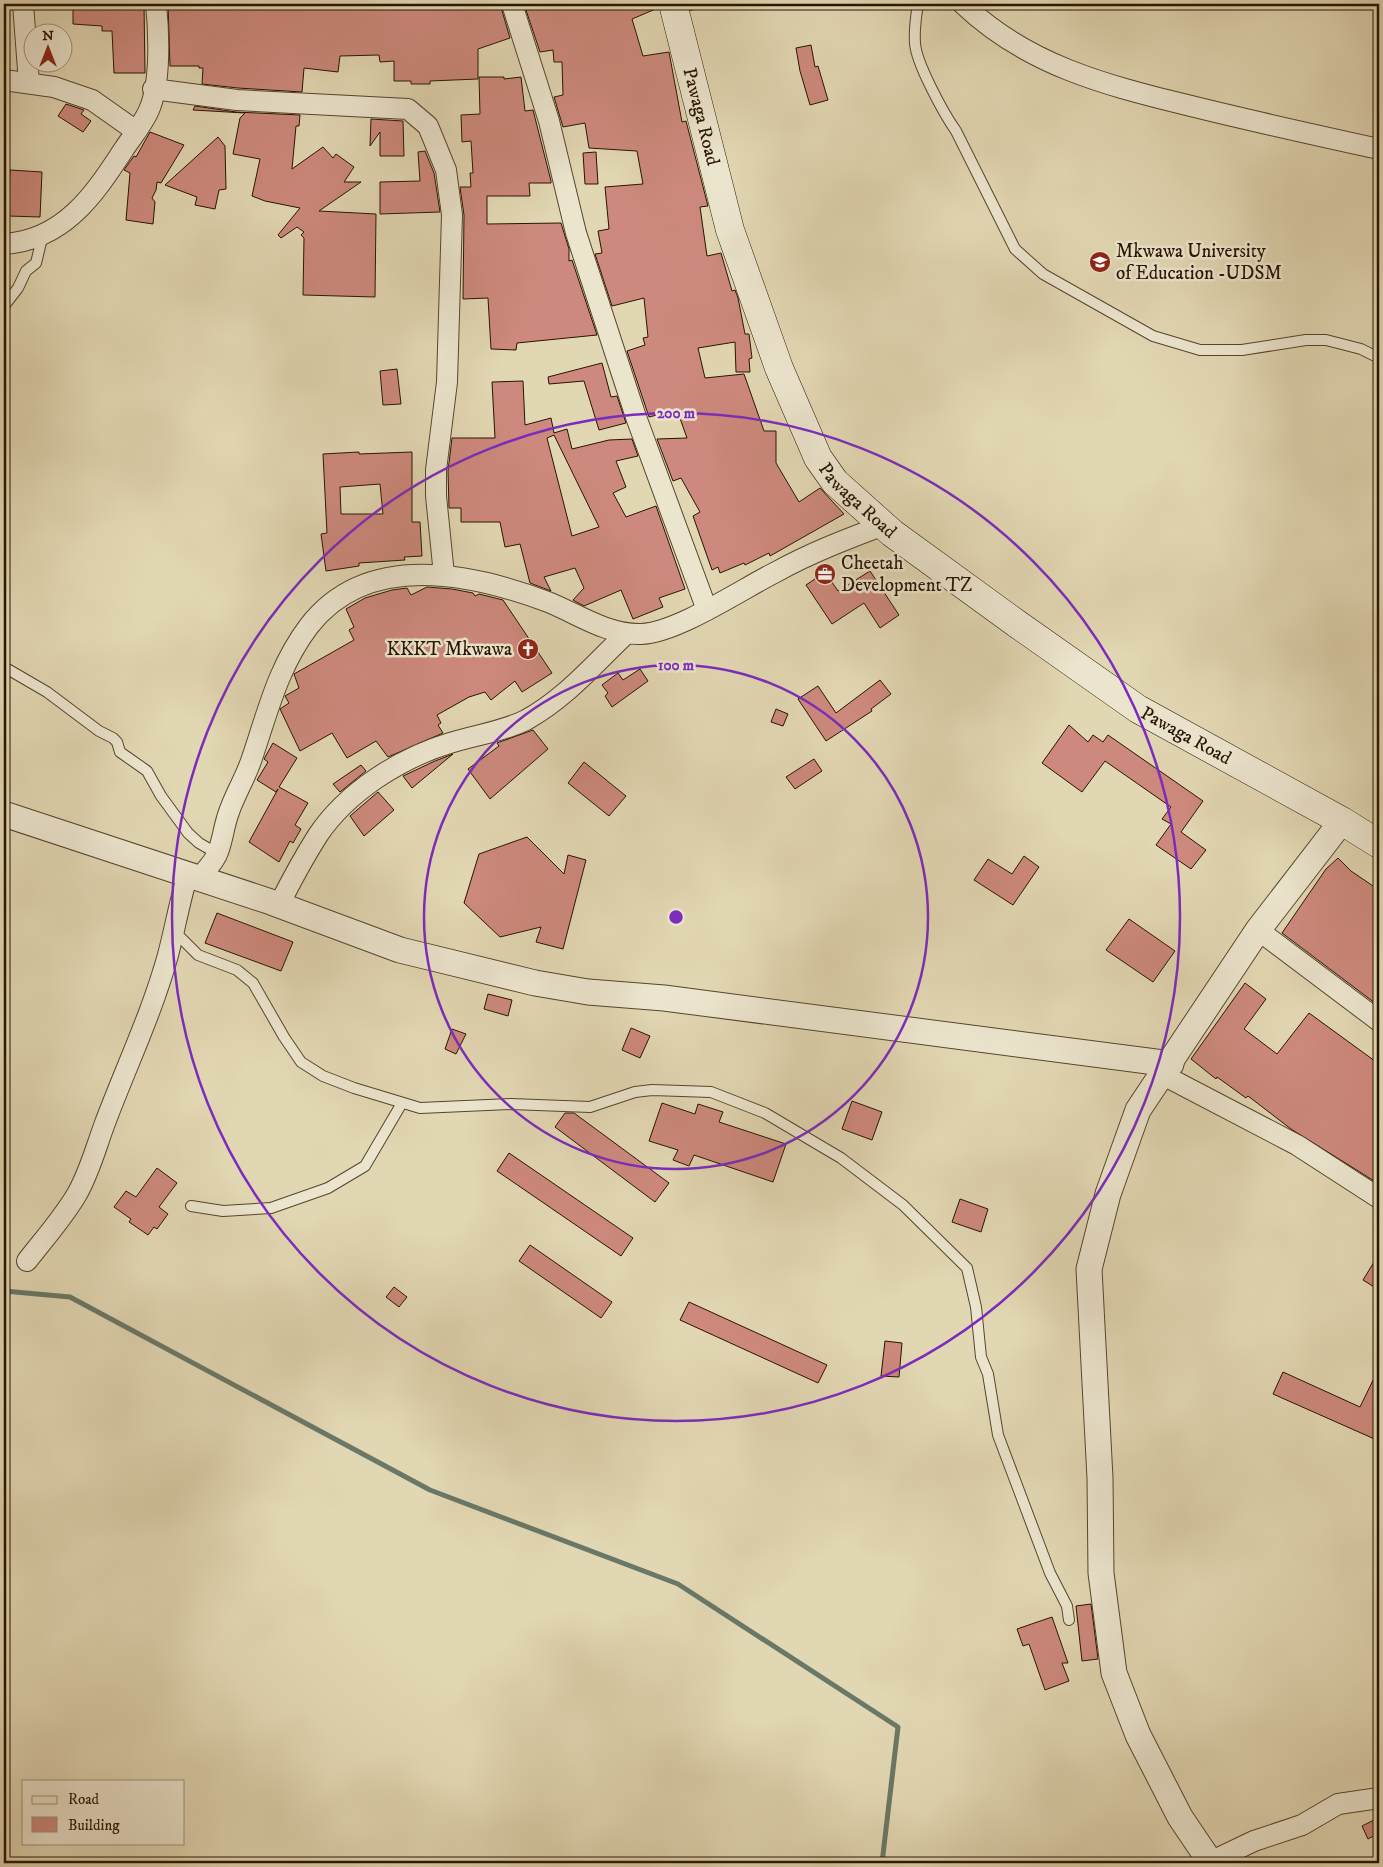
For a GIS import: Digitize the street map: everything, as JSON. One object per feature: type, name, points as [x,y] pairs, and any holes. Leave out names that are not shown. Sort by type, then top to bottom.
[{"type":"main road","name":"Pawaga Road","points":[[680,5],[730,230],[779,368],[818,458],[834,482],[884,525],[1013,621],[1138,709],[1342,820],[1379,844]]},
{"type":"street","points":[[23,4],[29,83]]},
{"type":"street","points":[[4,244],[19,243],[57,229],[96,193],[136,131],[149,110],[157,69],[156,4]]},
{"type":"street","points":[[512,4],[549,121],[576,233],[643,435],[707,610]]},
{"type":"street","points":[[964,4],[984,24],[1038,58],[1104,85],[1379,149]]},
{"type":"street","points":[[4,80],[54,87],[92,100],[136,131]]},
{"type":"street","points":[[153,89],[237,100],[408,109],[428,126],[446,170],[452,215],[447,382],[436,470],[436,496],[444,575]]},
{"type":"street","points":[[27,1261],[61,1219],[78,1193],[91,1164],[105,1123],[130,1065],[168,955],[173,930],[194,875],[218,854],[229,810],[252,758],[272,691],[290,655],[310,625],[333,602],[362,585],[410,574],[444,575],[515,591],[549,602],[609,630],[626,634],[642,634],[659,631],[707,610],[777,571],[832,545],[884,525]]},
{"type":"street","points":[[279,905],[319,834],[343,806],[377,778],[411,758],[450,743],[481,736],[524,721],[555,702],[626,634]]},
{"type":"street","points":[[4,814],[194,875],[400,950],[535,983],[588,992],[664,998],[847,1021],[1167,1070],[1296,1145],[1379,1198]]},
{"type":"street","points":[[1342,820],[1258,930],[1167,1070],[1138,1110],[1108,1194],[1089,1269],[1100,1478],[1101,1573],[1114,1673],[1138,1735],[1180,1817],[1211,1863],[1254,1840],[1302,1825],[1338,1804],[1379,1798]]},
{"type":"street","points":[[1258,930],[1379,1021]]},
{"type":"lane","points":[[918,4],[915,44],[920,60],[945,116],[956,131],[1015,249],[1043,274],[1153,336],[1174,344],[1200,350],[1242,350],[1306,340],[1326,340],[1361,349],[1379,358]]},
{"type":"lane","points":[[4,306],[18,288],[26,271],[36,263],[42,234]]},
{"type":"lane","points":[[4,667],[47,692],[117,742],[120,752],[147,771],[161,796],[188,832],[199,842],[218,854]]},
{"type":"lane","points":[[173,930],[198,954],[237,970],[253,983],[284,1037],[301,1062],[323,1076],[402,1103],[420,1108],[511,1104],[590,1107],[635,1092],[652,1090],[711,1092],[765,1113],[841,1158],[903,1206],[967,1268],[976,1307],[981,1357],[988,1374],[998,1435],[1044,1557],[1067,1606],[1069,1620]]},
{"type":"lane","points":[[191,1206],[222,1211],[271,1208],[328,1188],[364,1166],[402,1103]]},
{"type":"building","points":[[73,4],[144,4],[145,73],[114,73],[112,31],[102,31],[102,26],[73,24]]},
{"type":"building","points":[[168,4],[500,4],[510,38],[478,49],[478,79],[430,81],[430,84],[411,84],[411,81],[394,81],[394,61],[380,62],[379,55],[340,56],[338,72],[304,68],[302,92],[238,88],[202,84],[203,68],[199,68],[199,66],[170,66]]},
{"type":"building","points":[[524,4],[658,4],[658,8],[632,19],[643,56],[669,52],[682,122],[686,121],[708,206],[700,207],[707,256],[721,253],[732,291],[735,290],[738,298],[745,334],[749,334],[752,358],[749,359],[750,372],[736,372],[735,342],[698,348],[705,378],[744,374],[764,431],[776,431],[776,463],[799,502],[820,488],[844,514],[770,556],[769,553],[745,565],[744,563],[720,573],[718,567],[712,570],[693,516],[700,512],[681,478],[673,481],[657,439],[687,438],[677,410],[649,417],[627,351],[645,345],[643,338],[648,337],[644,298],[612,306],[595,254],[602,253],[598,231],[609,229],[605,187],[643,184],[637,151],[589,148],[585,123],[563,127],[554,97],[563,95],[562,62],[554,62],[553,50],[540,52]]},
{"type":"building","points":[[811,45],[815,67],[818,66],[828,100],[810,105],[800,71],[796,48]]},
{"type":"building","points":[[479,77],[504,77],[504,79],[521,77],[525,111],[533,110],[551,181],[551,183],[529,183],[530,196],[487,196],[487,224],[561,223],[569,249],[569,261],[572,260],[597,335],[517,343],[516,350],[491,349],[488,298],[463,299],[464,215],[460,187],[471,187],[470,173],[473,173],[471,141],[462,142],[461,115],[480,114]]},
{"type":"building","points":[[66,104],[84,110],[81,114],[91,121],[83,132],[58,116]]},
{"type":"building","points":[[195,106],[236,112],[300,115],[299,126],[296,126],[292,169],[323,147],[333,158],[336,154],[354,167],[344,182],[361,182],[319,211],[376,214],[375,297],[303,295],[304,238],[301,235],[304,232],[297,227],[281,238],[278,235],[300,208],[265,201],[252,196],[260,159],[233,154],[240,118],[245,113],[193,110]]},
{"type":"building","points":[[371,119],[403,121],[404,156],[380,156],[380,132],[370,146]]},
{"type":"building","points":[[150,132],[184,145],[161,183],[157,182],[152,198],[155,202],[153,224],[126,220],[130,173],[124,170],[134,156],[136,157]]},
{"type":"building","points":[[218,137],[225,146],[226,189],[219,190],[215,209],[195,205],[197,197],[165,185]]},
{"type":"building","points":[[425,151],[434,173],[440,212],[380,214],[380,182],[420,181],[418,152]]},
{"type":"building","points":[[596,152],[598,184],[585,184],[583,153]]},
{"type":"building","points":[[10,170],[42,172],[40,217],[8,216]]},
{"type":"building","points":[[602,363],[611,397],[617,396],[626,423],[599,430],[584,381],[549,384],[548,377]]},
{"type":"building","points":[[397,369],[401,404],[383,405],[380,371]]},
{"type":"building","points":[[523,381],[525,425],[551,418],[554,433],[567,429],[572,449],[609,440],[632,439],[638,456],[616,461],[626,487],[613,493],[626,517],[656,506],[685,589],[659,598],[663,607],[633,619],[621,590],[584,606],[573,600],[584,588],[575,568],[544,577],[551,591],[530,583],[520,544],[505,547],[500,522],[461,522],[461,508],[449,508],[448,471],[452,438],[495,438],[492,382]],"holes":[[[554,435],[599,527],[572,536],[547,438]]]},
{"type":"building","points":[[412,452],[412,522],[420,522],[422,556],[404,557],[405,560],[359,563],[359,566],[326,571],[321,534],[327,533],[323,454]],"holes":[[[380,484],[383,514],[341,514],[340,487]]]},
{"type":"building","points":[[870,571],[899,615],[880,628],[864,603],[832,624],[806,585],[825,572],[838,591]]},
{"type":"building","points":[[427,587],[452,589],[473,593],[475,596],[479,594],[503,600],[552,673],[522,692],[515,681],[491,700],[485,692],[469,697],[437,715],[441,723],[438,725],[443,733],[388,757],[376,741],[347,758],[332,733],[300,751],[280,709],[289,703],[285,696],[299,688],[294,674],[354,640],[349,630],[354,627],[346,609],[365,598],[392,590],[407,588],[411,595]]},
{"type":"building","points":[[640,669],[648,681],[612,707],[605,696],[608,693],[602,685],[618,673],[623,680]]},
{"type":"building","points":[[880,680],[891,694],[871,709],[872,711],[826,741],[798,699],[818,686],[836,713]]},
{"type":"building","points":[[776,709],[788,714],[783,726],[771,722]]},
{"type":"building","points":[[1069,725],[1088,742],[1093,735],[1103,742],[1108,735],[1203,801],[1181,832],[1206,850],[1191,869],[1156,845],[1171,824],[1162,819],[1171,807],[1105,761],[1082,792],[1042,763]]},
{"type":"building","points":[[533,730],[548,749],[490,799],[468,769],[499,746],[497,743]]},
{"type":"building","points":[[273,743],[297,758],[279,787],[308,803],[295,825],[301,829],[293,843],[290,841],[279,862],[249,842],[278,789],[276,792],[257,780],[268,762],[264,759]]},
{"type":"building","points":[[453,754],[412,788],[403,776],[435,761]]},
{"type":"building","points":[[814,759],[822,771],[795,789],[786,777]]},
{"type":"building","points":[[584,762],[626,796],[609,816],[568,783]]},
{"type":"building","points":[[361,765],[366,771],[340,792],[333,784]]},
{"type":"building","points":[[378,792],[394,810],[364,836],[350,816]]},
{"type":"building","points":[[527,837],[564,874],[568,855],[586,860],[563,949],[536,942],[541,927],[500,937],[464,903],[479,854]]},
{"type":"building","points":[[1024,856],[1039,867],[1013,905],[974,880],[988,859],[1012,874]]},
{"type":"building","points":[[1338,858],[1351,871],[1379,890],[1379,1006],[1282,933],[1326,869]]},
{"type":"building","points":[[217,913],[293,942],[281,971],[205,943]]},
{"type":"building","points":[[1129,919],[1175,951],[1153,982],[1106,950]]},
{"type":"building","points":[[1245,983],[1266,999],[1244,1029],[1277,1054],[1309,1013],[1379,1064],[1379,1184],[1291,1129],[1248,1096],[1246,1098],[1217,1077],[1216,1079],[1191,1059]]},
{"type":"building","points":[[488,994],[512,1000],[508,1016],[484,1009]]},
{"type":"building","points":[[631,1028],[650,1036],[640,1058],[622,1050]]},
{"type":"building","points":[[452,1029],[466,1034],[456,1054],[445,1049]]},
{"type":"building","points":[[852,1101],[882,1112],[872,1140],[842,1129]]},
{"type":"building","points":[[662,1103],[695,1114],[698,1104],[723,1112],[719,1122],[786,1144],[773,1182],[694,1155],[689,1166],[673,1160],[678,1150],[649,1141]]},
{"type":"building","points":[[565,1113],[574,1113],[669,1183],[655,1202],[555,1127]]},
{"type":"building","points":[[509,1153],[633,1238],[621,1256],[497,1171]]},
{"type":"building","points":[[157,1168],[177,1183],[159,1207],[168,1214],[157,1229],[154,1227],[148,1235],[129,1222],[131,1219],[114,1207],[126,1191],[136,1197]]},
{"type":"building","points":[[960,1199],[988,1209],[981,1232],[952,1222]]},
{"type":"building","points":[[530,1245],[612,1302],[601,1318],[519,1261]]},
{"type":"building","points":[[1379,1254],[1379,1290],[1363,1280]]},
{"type":"building","points":[[394,1287],[407,1297],[399,1307],[386,1297]]},
{"type":"building","points":[[689,1302],[827,1365],[818,1383],[680,1320]]},
{"type":"building","points":[[885,1341],[902,1343],[899,1377],[881,1376]]},
{"type":"building","points":[[1379,1368],[1379,1441],[1273,1394],[1283,1372],[1360,1407]]},
{"type":"building","points":[[1091,1604],[1098,1659],[1082,1661],[1076,1606]]},
{"type":"building","points":[[1052,1617],[1068,1663],[1062,1663],[1069,1681],[1045,1690],[1029,1644],[1023,1646],[1017,1629]]},
{"type":"building","points":[[1376,1819],[1379,1833],[1368,1839],[1362,1826]]},
{"type":"waterway","points":[[4,1291],[70,1297],[430,1490],[678,1584],[898,1727],[882,1863]]},
{"type":"place","name":"Mkwawa University of Education -UDSM","points":[[1100,262]]},
{"type":"place","name":"Cheetah Development TZ","points":[[825,574]]},
{"type":"place","name":"KKKT Mkwawa","points":[[528,649]]}]
